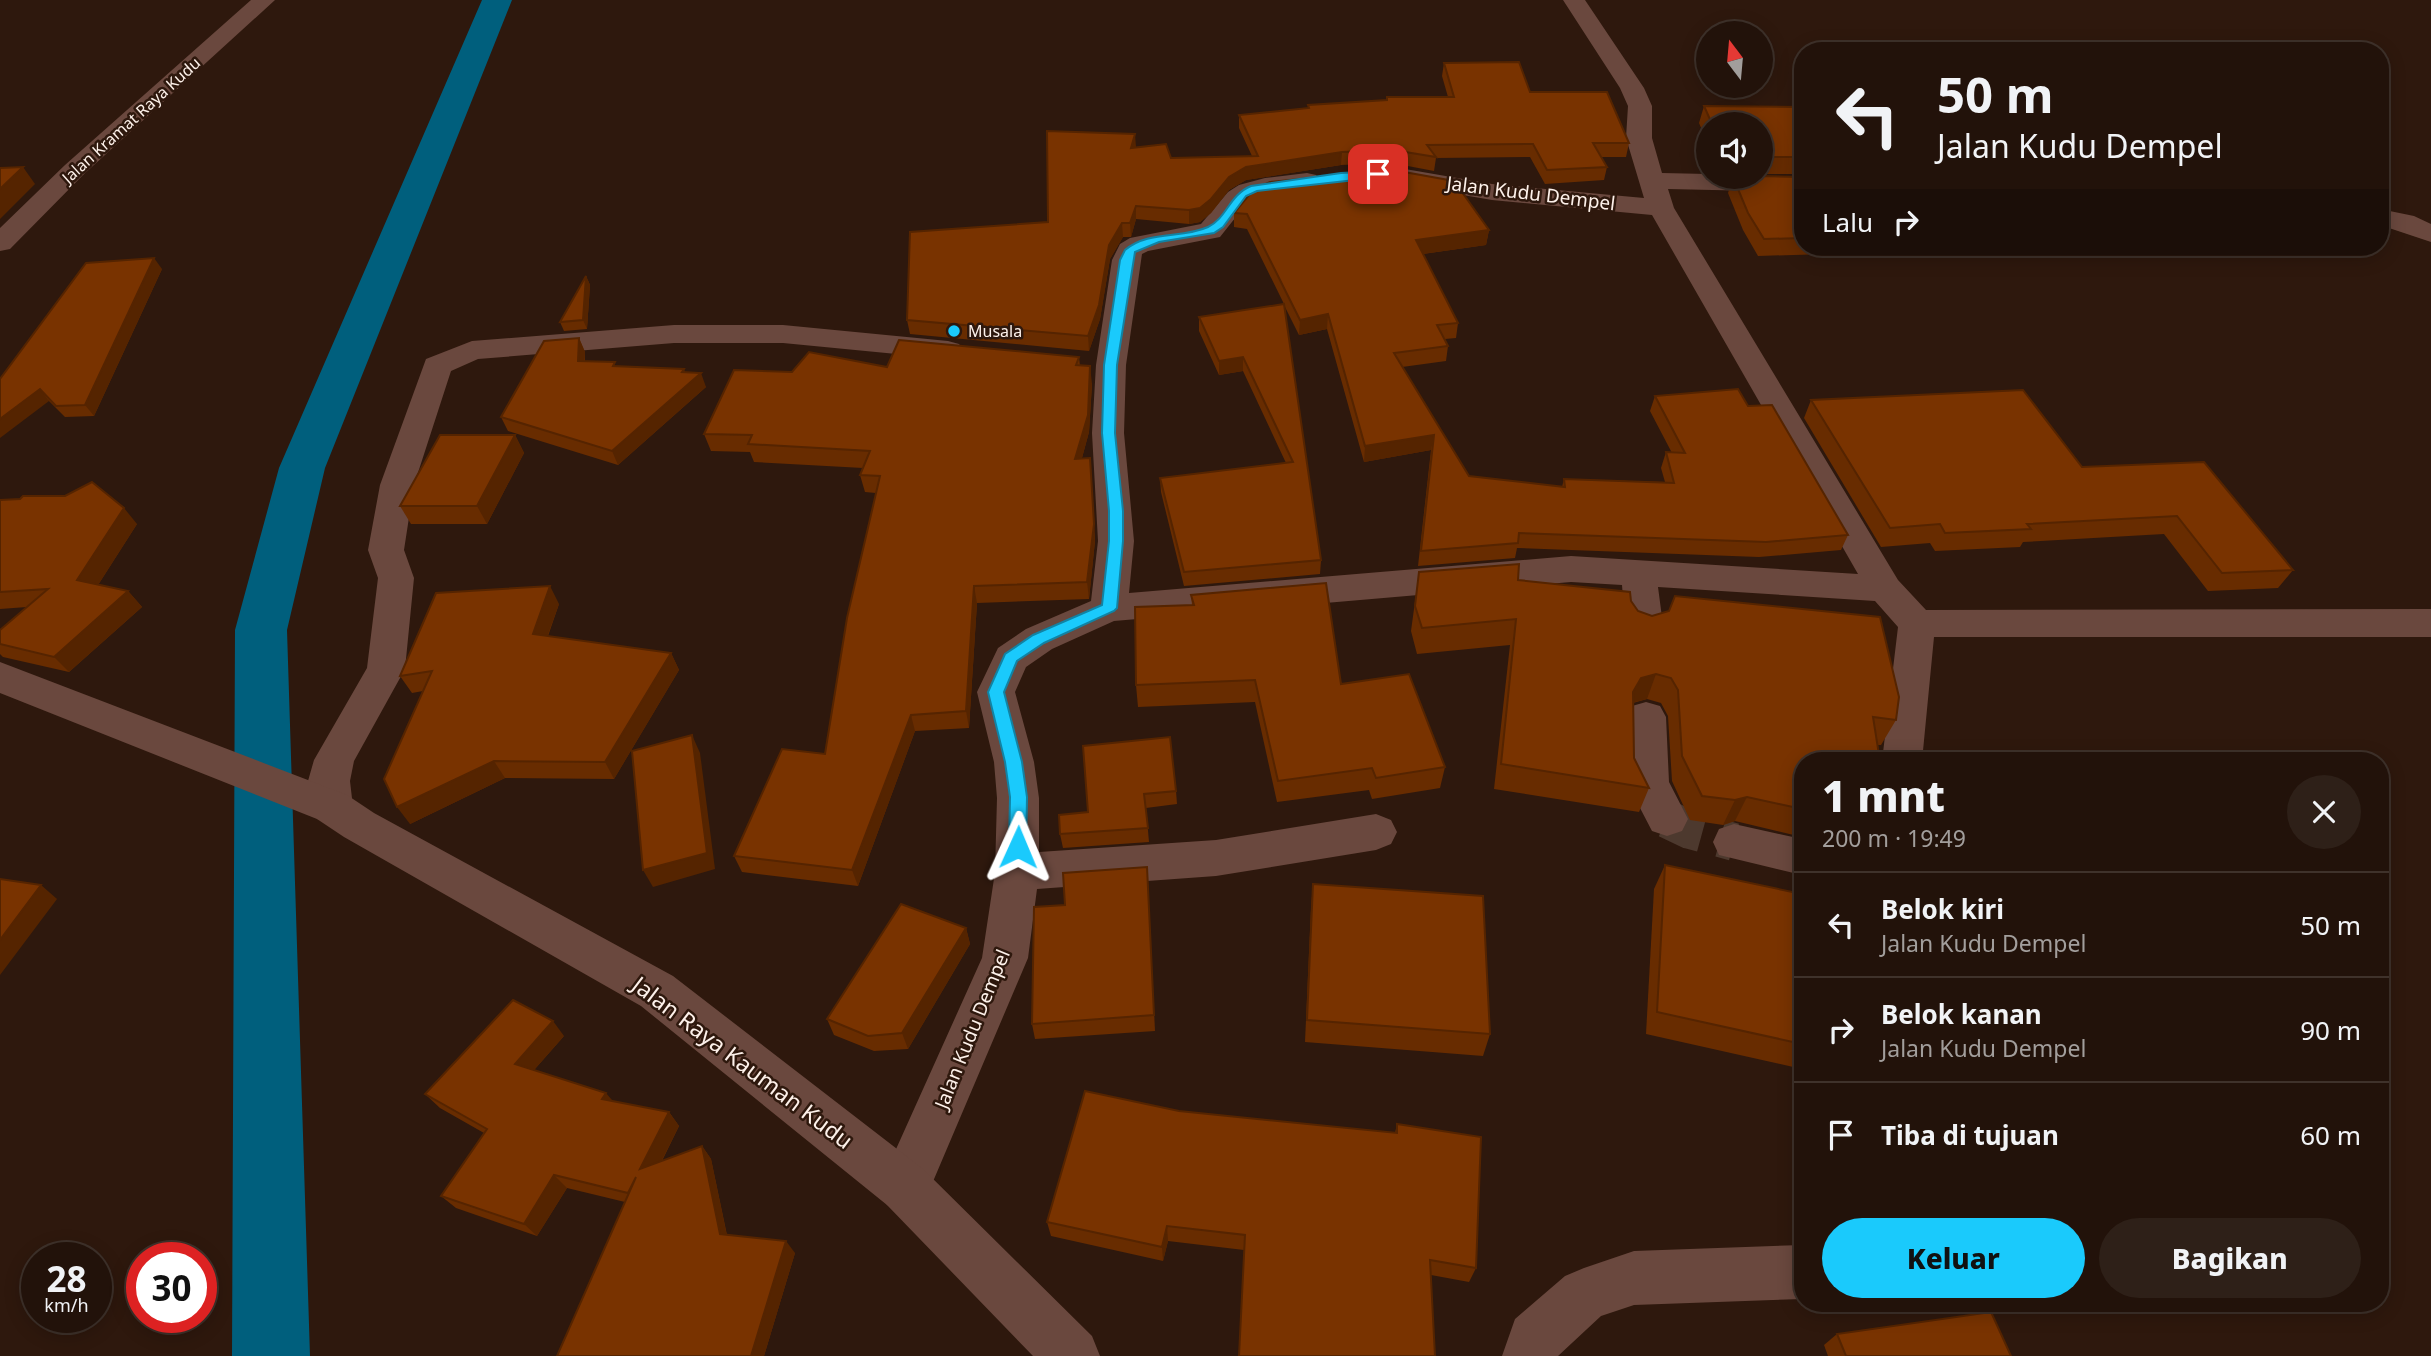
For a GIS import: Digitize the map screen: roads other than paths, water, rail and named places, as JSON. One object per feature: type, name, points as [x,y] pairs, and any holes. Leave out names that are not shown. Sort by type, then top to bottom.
[{"type":"street","name":"Jalan Kramat Raya Kudu","points":[[0,243],[74,170],[264,0]]},
{"type":"street","points":[[1574,0],[1640,106],[1641,145],[1657,194],[1885,589],[1917,624],[2431,624]]},
{"type":"street","name":"Jalan Kudu Dempel","points":[[905,1187],[1005,958],[1017,872],[1018,797],[1014,762],[996,692],[1011,658],[1039,639],[1109,608],[1116,541],[1116,511],[1097,364],[1130,250],[1156,239],[1210,231],[1219,225],[1242,193],[1255,188],[1357,175],[1392,174],[1492,192],[1657,194],[1794,185]]},
{"type":"street","points":[[2389,219],[2404,222],[2431,234]]},
{"type":"street","points":[[332,807],[329,781],[334,760],[386,669],[396,578],[386,550],[397,485],[437,366],[472,350],[674,334],[783,334],[972,353]]},
{"type":"street","points":[[1109,608],[1571,569],[1885,589]]},
{"type":"street","points":[[1639,573],[1644,625]]},
{"type":"street","points":[[1903,752],[1917,624]]},
{"type":"street","name":"Jalan Raya Kauman Kudu","points":[[0,677],[332,807],[370,832],[657,991],[905,1187],[1072,1356]]},
{"type":"street","points":[[1646,717],[1648,783],[1667,819]]},
{"type":"street","points":[[1017,872],[1216,858],[1376,832]]},
{"type":"street","points":[[1734,842],[1794,855]]},
{"type":"street","points":[[1530,1356],[1534,1338],[1584,1295],[1634,1278],[1794,1272]]},
{"type":"waterway","points":[[271,1356],[261,630],[302,468],[497,0]]},
{"type":"tunnel","points":[[1667,819],[1690,830],[1734,842]]},
{"type":"place","name":"Musala","points":[[954,331]]}]
